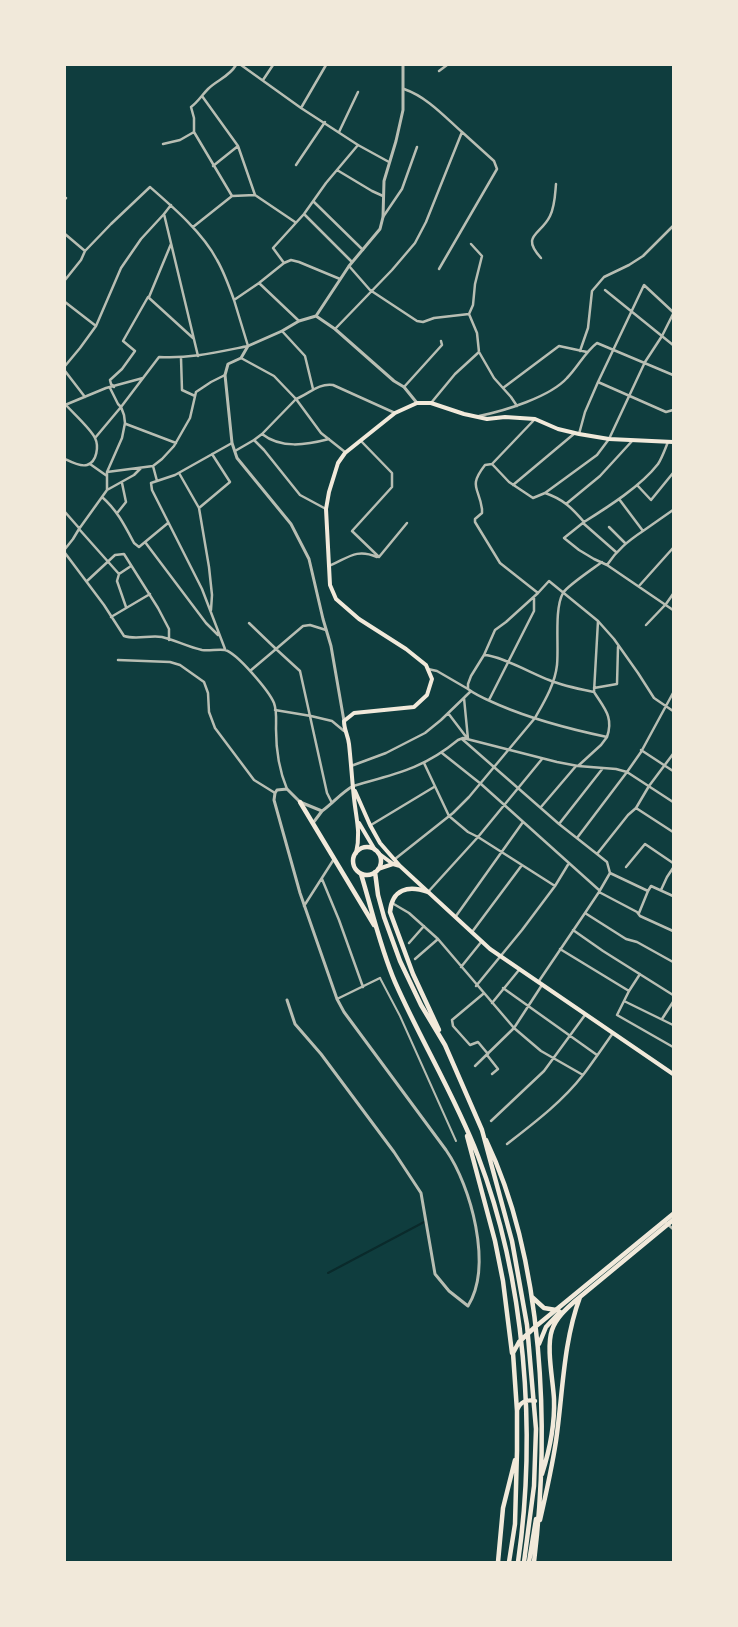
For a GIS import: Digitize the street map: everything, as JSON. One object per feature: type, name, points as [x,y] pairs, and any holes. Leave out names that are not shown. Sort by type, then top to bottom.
[{"type":"main road","points":[[518,1562],[525,1480],[526,1422],[520,1326],[506,1251],[478,1155],[396,983],[376,928],[361,874],[353,863],[358,843],[358,821],[344,721],[354,712],[414,707],[427,696],[432,679],[428,669],[406,649],[359,619],[336,599],[330,585],[328,567],[326,508],[338,463],[345,453],[395,412],[417,403],[431,403],[475,417],[535,419],[558,429],[609,439],[671,442]]},
{"type":"main road","points":[[353,786],[380,843],[400,866],[456,916],[472,933],[520,969],[673,1074]]},
{"type":"main road","points":[[300,802],[376,928]]},
{"type":"main road","points":[[358,821],[377,852],[380,863],[376,871],[378,895],[400,961],[421,1005],[445,1045]]},
{"type":"main road","points":[[356,853],[365,847],[377,852],[393,864],[400,866]]},
{"type":"main road","points":[[361,874],[368,875],[393,864]]},
{"type":"main road","points":[[428,892],[411,888],[397,894],[391,902],[390,912],[413,974],[428,1003],[497,1162],[524,1254],[532,1296],[538,1353],[541,1413],[542,1458],[534,1562]]},
{"type":"main road","points":[[464,1123],[495,1241],[513,1357],[518,1451],[515,1524],[509,1562]]},
{"type":"main road","points":[[482,1130],[512,1241],[527,1325],[534,1393],[536,1429],[534,1486],[524,1562]]},
{"type":"main road","points":[[538,1353],[540,1338],[546,1327],[564,1309],[666,1223],[673,1214]]},
{"type":"main road","points":[[513,1357],[517,1345],[535,1327],[666,1223],[673,1220]]},
{"type":"main road","points":[[532,1296],[538,1305],[556,1310]]},
{"type":"main road","points":[[537,1536],[556,1442],[567,1343],[571,1324],[581,1296]]},
{"type":"main road","points":[[529,1562],[541,1480],[553,1428],[554,1398],[550,1336],[556,1321],[575,1301]]},
{"type":"main road","points":[[517,1411],[521,1404],[528,1400],[536,1402],[541,1413]]},
{"type":"main road","points":[[498,1562],[507,1489],[518,1451]]},
{"type":"street","points":[[232,196],[194,132],[194,118],[191,107],[209,88],[221,81],[232,71],[236,65]]},
{"type":"street","points":[[241,65],[301,108],[358,145],[389,162]]},
{"type":"street","points":[[263,80],[273,65]]},
{"type":"street","points":[[301,108],[326,65]]},
{"type":"street","points":[[95,438],[159,357],[181,358],[198,356],[248,346],[282,332],[299,321],[316,316],[350,264],[380,229],[383,217],[384,181],[404,110],[403,65]]},
{"type":"street","points":[[439,71],[447,65]]},
{"type":"street","points":[[404,89],[424,98],[494,161],[497,169],[439,269]]},
{"type":"street","points":[[339,132],[358,92]]},
{"type":"street","points":[[202,96],[238,146],[255,195],[296,223]]},
{"type":"street","points":[[296,165],[325,122]]},
{"type":"street","points":[[163,144],[180,140],[194,132]]},
{"type":"street","points":[[336,329],[415,243],[426,222],[462,132]]},
{"type":"street","points":[[284,262],[273,248],[304,214],[358,145]]},
{"type":"street","points":[[213,166],[238,146]]},
{"type":"street","points":[[383,217],[402,189],[417,147]]},
{"type":"street","points":[[338,170],[383,196]]},
{"type":"street","points":[[541,258],[533,250],[532,244],[535,234],[551,215],[556,184]]},
{"type":"street","points":[[65,280],[81,260],[85,251],[150,188],[194,227],[217,258],[234,300],[248,346],[241,358],[228,364],[225,375],[232,443],[237,458],[291,524],[309,559],[331,646],[344,721]]},
{"type":"street","points":[[194,227],[232,196],[255,195]]},
{"type":"street","points":[[313,201],[363,250]]},
{"type":"street","points":[[65,366],[96,326],[121,268],[141,239],[171,205]]},
{"type":"street","points":[[164,214],[198,356]]},
{"type":"street","points":[[304,214],[372,291],[417,321],[423,322],[434,318],[469,314]]},
{"type":"street","points":[[580,351],[588,328],[592,291],[604,277],[643,256],[673,226]]},
{"type":"street","points":[[65,234],[85,251]]},
{"type":"street","points":[[107,490],[107,472],[117,451],[125,423],[124,415],[110,380],[122,369],[136,351],[123,341],[148,297],[171,243]]},
{"type":"street","points":[[471,244],[482,256],[475,284],[473,305],[469,314],[477,333],[479,352],[494,378],[516,406]]},
{"type":"street","points":[[234,300],[259,283],[284,262],[291,260],[340,279]]},
{"type":"street","points":[[259,283],[299,321]]},
{"type":"street","points":[[492,464],[513,485],[533,498],[545,493],[597,455],[609,439],[645,362],[662,336],[673,313],[644,285],[598,382],[577,434],[513,485]]},
{"type":"street","points":[[605,290],[673,345]]},
{"type":"street","points":[[148,297],[193,338]]},
{"type":"street","points":[[65,302],[96,326]]},
{"type":"street","points":[[316,316],[336,329],[394,381],[404,387],[417,403]]},
{"type":"street","points":[[282,332],[305,356],[313,389]]},
{"type":"street","points":[[404,387],[442,345],[440,341]]},
{"type":"street","points":[[475,417],[516,406],[559,386],[578,366],[587,352],[597,343],[673,375]]},
{"type":"street","points":[[502,388],[559,346],[587,352]]},
{"type":"street","points":[[431,403],[455,374],[479,352]]},
{"type":"street","points":[[181,358],[182,390],[195,396]]},
{"type":"street","points":[[241,358],[274,376],[296,399],[321,433],[345,453]]},
{"type":"street","points":[[65,371],[85,397]]},
{"type":"street","points":[[107,472],[152,466],[162,459],[176,443],[190,418],[196,392],[225,375]]},
{"type":"street","points":[[90,464],[97,455],[95,438],[65,406],[112,387],[144,378]]},
{"type":"street","points":[[598,382],[666,412],[673,410]]},
{"type":"street","points":[[235,451],[262,434],[296,399],[313,389],[323,386],[333,385],[395,412]]},
{"type":"street","points":[[535,419],[492,464],[485,465],[474,483],[482,509],[482,513],[475,519],[475,522],[500,563],[538,593]]},
{"type":"street","points":[[125,423],[176,443]]},
{"type":"street","points":[[262,434],[268,439],[285,444],[307,444],[329,439]]},
{"type":"street","points":[[566,504],[600,476],[634,439]]},
{"type":"street","points":[[254,440],[300,494],[326,508]]},
{"type":"street","points":[[360,440],[392,472],[392,487],[352,531],[379,557]]},
{"type":"street","points":[[671,442],[658,463],[637,485],[564,538],[673,610]]},
{"type":"street","points":[[225,650],[202,589],[152,490],[151,483],[179,473],[232,443]]},
{"type":"street","points":[[199,508],[230,482],[212,454]]},
{"type":"street","points":[[65,459],[77,465],[90,464],[107,476]]},
{"type":"street","points":[[152,466],[157,481]]},
{"type":"street","points":[[141,468],[107,490],[65,551],[124,636],[131,638],[161,637],[203,650],[225,650],[233,654],[250,671],[265,688],[274,703],[279,762],[287,789],[300,802],[322,811]]},
{"type":"street","points":[[179,473],[199,508],[209,567],[212,595],[211,613]]},
{"type":"street","points":[[637,485],[651,500],[673,473]]},
{"type":"street","points":[[118,512],[126,502],[121,482]]},
{"type":"street","points":[[545,493],[560,499],[616,552]]},
{"type":"street","points":[[102,497],[118,512],[134,543],[139,547],[168,523]]},
{"type":"street","points":[[619,499],[643,531]]},
{"type":"street","points":[[607,565],[625,543],[673,510]]},
{"type":"street","points":[[65,512],[119,574]]},
{"type":"street","points":[[379,557],[407,523]]},
{"type":"street","points":[[609,527],[625,543]]},
{"type":"street","points":[[145,542],[206,623],[219,636]]},
{"type":"street","points":[[639,586],[673,548]]},
{"type":"street","points":[[328,567],[352,554],[367,553],[379,557]]},
{"type":"street","points":[[87,581],[115,555],[124,554],[158,608],[169,629],[170,640]]},
{"type":"street","points":[[395,859],[449,816],[481,784],[535,718],[557,667],[559,605],[564,592],[602,562]]},
{"type":"street","points":[[126,607],[117,581],[119,574],[131,566]]},
{"type":"street","points":[[350,766],[386,753],[425,733],[448,713],[469,690],[468,684],[471,676],[484,655],[495,630],[534,598],[549,581],[598,621],[638,673],[654,698],[673,711]]},
{"type":"street","points":[[112,617],[150,594]]},
{"type":"street","points":[[646,625],[673,594]]},
{"type":"street","points":[[489,700],[534,610],[534,598]]},
{"type":"street","points":[[541,807],[577,766],[600,745],[610,727],[609,717],[594,690],[598,621]]},
{"type":"street","points":[[249,623],[300,671],[328,793],[332,803]]},
{"type":"street","points":[[250,671],[303,626],[310,624],[326,630]]},
{"type":"street","points":[[484,655],[552,682],[594,690],[617,684],[618,646]]},
{"type":"street","points":[[118,660],[170,662],[184,667],[204,682],[208,692],[209,712],[215,728],[254,780],[274,793]]},
{"type":"street","points":[[428,669],[437,671],[489,700],[547,723],[606,736]]},
{"type":"street","points":[[577,838],[627,772],[673,693]]},
{"type":"street","points":[[464,697],[468,739]]},
{"type":"street","points":[[275,710],[332,721],[344,731]]},
{"type":"street","points":[[448,713],[468,739]]},
{"type":"street","points":[[462,739],[559,824],[607,862],[610,873],[560,949],[514,1028],[475,1066]]},
{"type":"street","points":[[312,824],[322,811],[353,786],[398,774],[424,764],[462,739],[577,766],[616,769],[627,772],[673,802]]},
{"type":"street","points":[[641,750],[673,771]]},
{"type":"street","points":[[442,753],[481,784],[599,891],[638,913],[640,916],[673,931]]},
{"type":"street","points":[[597,854],[636,808],[649,786],[673,754]]},
{"type":"street","points":[[428,892],[478,837],[542,758]]},
{"type":"street","points":[[424,764],[449,816],[468,832],[555,886]]},
{"type":"street","points":[[559,824],[603,768]]},
{"type":"street","points":[[370,825],[434,787]]},
{"type":"street","points":[[274,793],[277,790],[287,789]]},
{"type":"street","points":[[274,793],[274,800],[304,906],[337,999],[344,1012],[446,1150],[462,1177],[470,1202],[479,1246],[478,1280],[473,1298],[468,1306],[449,1291],[435,1274],[421,1193],[394,1152],[321,1054],[295,1024],[286,1000]]},
{"type":"street","points":[[636,808],[673,832]]},
{"type":"street","points":[[456,916],[523,822]]},
{"type":"street","points":[[626,867],[645,844],[673,864]]},
{"type":"street","points":[[304,906],[334,859]]},
{"type":"street","points":[[476,986],[555,886],[569,863]]},
{"type":"street","points":[[472,933],[522,865]]},
{"type":"street","points":[[661,890],[673,868]]},
{"type":"street","points":[[610,873],[648,891]]},
{"type":"street","points":[[322,879],[363,987]]},
{"type":"street","points":[[638,913],[651,886],[673,896]]},
{"type":"street","points":[[391,902],[409,913],[438,938],[476,986],[514,1028],[541,1051],[583,1075]]},
{"type":"street","points":[[584,913],[626,939],[637,942],[673,962]]},
{"type":"street","points":[[409,943],[424,926]]},
{"type":"street","points":[[573,930],[673,995]]},
{"type":"street","points":[[415,959],[438,938]]},
{"type":"street","points":[[461,967],[482,941]]},
{"type":"street","points":[[560,949],[629,991]]},
{"type":"street","points":[[492,1003],[520,969]]},
{"type":"street","points":[[640,974],[617,1015],[673,1047]]},
{"type":"street","points":[[337,999],[380,978],[400,1016],[456,1141]]},
{"type":"street","points":[[503,988],[597,1055]]},
{"type":"street","points":[[484,994],[452,1020],[453,1026],[470,1045],[478,1042],[488,1054],[498,1069],[492,1074]]},
{"type":"street","points":[[624,1001],[673,1025]]},
{"type":"street","points":[[662,1019],[673,1002]]},
{"type":"street","points":[[491,1121],[537,1078],[586,1014]]},
{"type":"street","points":[[508,1144],[567,1093],[583,1075],[613,1032]]},
{"type":"street","points":[[666,1223],[673,1229]]},
{"type":"waterway","points":[[328,1273],[426,1221]]}]
